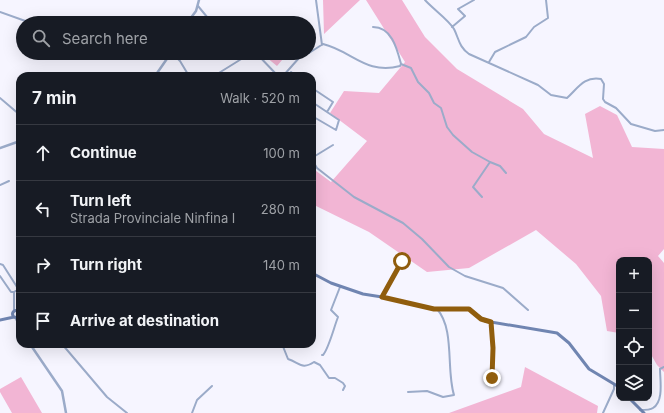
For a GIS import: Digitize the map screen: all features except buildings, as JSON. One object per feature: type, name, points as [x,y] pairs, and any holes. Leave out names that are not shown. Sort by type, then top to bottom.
[{"type":"main road","points":[[316,275],[340,287],[362,294],[437,309],[469,309],[481,319],[491,322],[557,333],[569,343],[588,369],[614,383]]},
{"type":"main road","points":[[0,320],[16,314]]},
{"type":"main road","points":[[632,401],[644,413]]},
{"type":"street","points":[[194,16],[199,0]]},
{"type":"street","points":[[316,0],[322,45]]},
{"type":"street","points":[[425,0],[452,27],[463,50],[538,85],[551,95],[558,97],[567,98],[575,89],[588,79],[601,79],[604,84],[603,99],[605,102],[616,108],[631,124],[655,130],[664,130]]},
{"type":"street","points":[[452,27],[465,16],[458,9],[474,0]]},
{"type":"street","points":[[489,62],[495,52],[526,37],[534,27],[548,18],[546,0]]},
{"type":"street","points":[[198,6],[206,16]]},
{"type":"street","points":[[0,12],[16,18]]},
{"type":"street","points":[[373,27],[378,27],[384,30],[394,40],[401,64]]},
{"type":"street","points":[[316,49],[322,45],[329,46],[357,61],[370,66],[391,68],[400,66],[401,64]]},
{"type":"street","points":[[158,72],[166,60]]},
{"type":"street","points":[[179,60],[187,72]]},
{"type":"street","points":[[220,72],[240,60]]},
{"type":"street","points":[[263,60],[274,72]]},
{"type":"street","points":[[287,72],[297,60]]},
{"type":"street","points":[[401,64],[411,68],[418,82],[429,93],[434,103],[441,108],[447,127],[453,135],[472,152],[500,166],[506,173]]},
{"type":"street","points":[[316,91],[333,102],[327,112]]},
{"type":"street","points":[[0,98],[16,112]]},
{"type":"street","points":[[316,105],[338,120],[336,130],[316,118]]},
{"type":"street","points":[[0,148],[16,142]]},
{"type":"street","points":[[316,155],[333,145]]},
{"type":"street","points":[[482,197],[473,187],[490,162]]},
{"type":"street","points":[[316,167],[354,197],[403,223],[422,239],[449,267],[465,276],[503,288],[528,310]]},
{"type":"street","points":[[0,185],[9,181]]},
{"type":"street","points":[[382,297],[402,261]]},
{"type":"street","points":[[0,264],[3,265],[16,285]]},
{"type":"street","points":[[0,276],[11,292],[14,292]]},
{"type":"street","points":[[322,355],[327,349],[328,341],[338,317],[331,310],[340,287]]},
{"type":"street","points":[[16,289],[14,292],[14,307],[16,312]]},
{"type":"street","points":[[408,392],[428,390],[443,397],[454,395],[451,385],[450,359],[443,316],[437,309]]},
{"type":"street","points":[[491,322],[493,348],[492,378]]},
{"type":"street","points":[[33,348],[62,391],[66,413]]},
{"type":"street","points":[[65,348],[107,397],[127,413]]},
{"type":"street","points":[[284,348],[288,359],[303,366],[308,366],[314,362],[318,364],[328,376],[343,383],[345,386],[343,390]]},
{"type":"street","points":[[640,410],[653,408],[659,402],[662,387],[660,369],[664,367]]},
{"type":"street","points":[[603,413],[614,389],[614,383]]},
{"type":"street","points":[[192,413],[197,400],[212,386]]},
{"type":"shaded area","points":[[323,0],[360,0],[324,34]]},
{"type":"shaded area","points":[[366,0],[402,0],[425,37],[457,69],[523,109],[544,134],[593,158],[585,114],[600,106],[617,115],[632,147],[664,149],[664,249],[658,256],[664,263],[664,372],[657,365],[652,356],[652,257],[616,257],[616,332],[607,331],[601,296],[576,264],[536,230],[469,268],[427,272],[369,232],[316,206],[316,171],[331,182],[367,141],[330,113],[344,91],[379,93],[405,62]]},
{"type":"shaded area","points":[[270,60],[282,60],[277,66]]},
{"type":"shaded area","points":[[525,367],[598,406],[597,413],[449,413],[521,387]]},
{"type":"shaded area","points":[[21,377],[42,413],[12,413],[0,392],[0,389]]},
{"type":"route","points":[[402,261],[382,297],[434,309],[469,309],[481,319],[491,322],[493,336],[492,378]]}]
